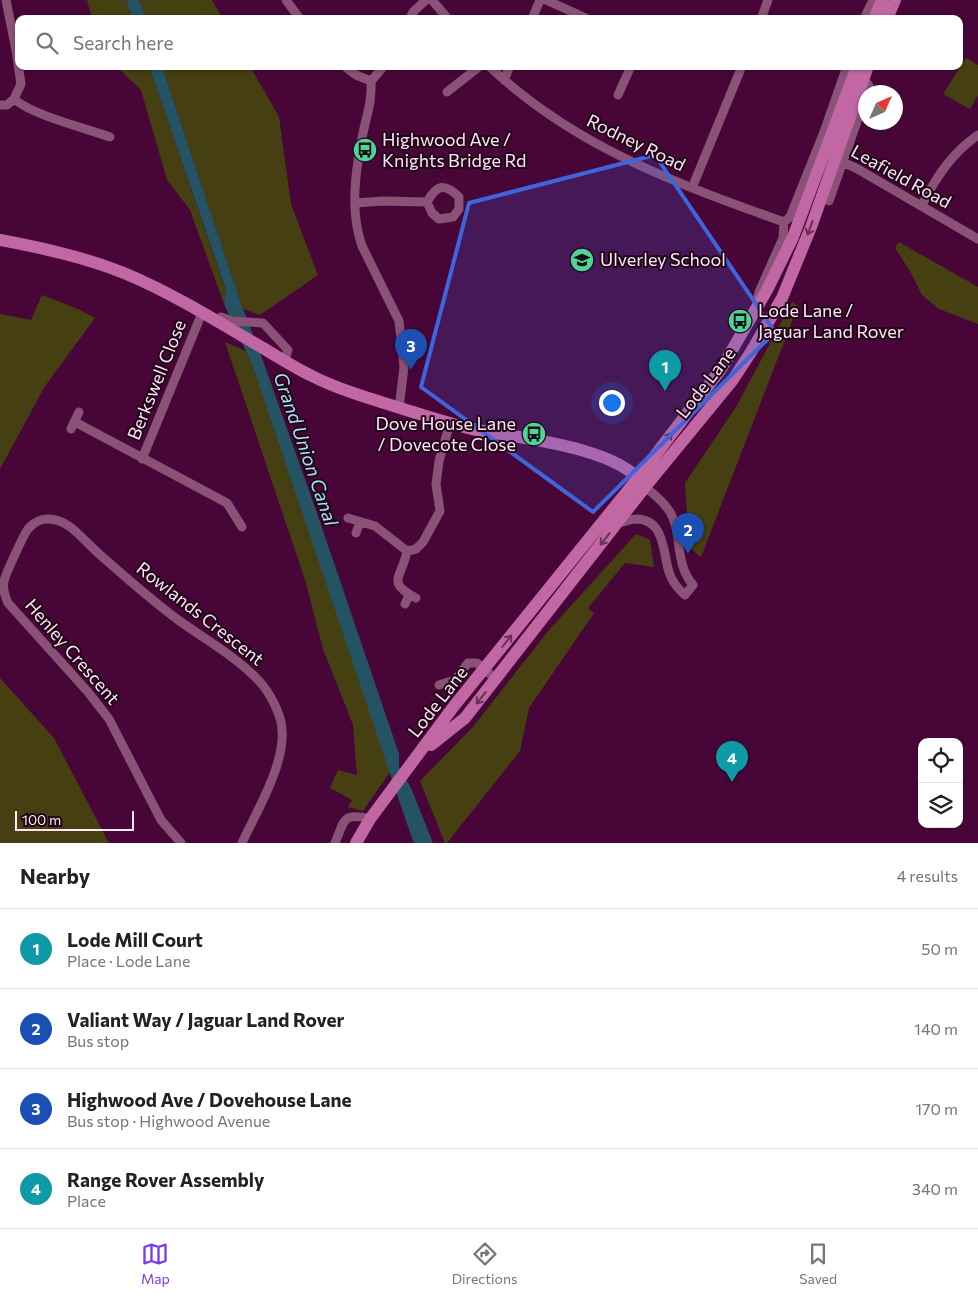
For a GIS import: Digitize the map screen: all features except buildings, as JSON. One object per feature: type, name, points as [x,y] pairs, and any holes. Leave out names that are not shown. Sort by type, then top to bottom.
[{"type":"main road","points":[[876,15],[882,0]]},
{"type":"main road","points":[[888,15],[895,0]]},
{"type":"main road","name":"Lode Lane","points":[[418,755],[465,718],[496,679],[618,523],[642,482],[721,369],[759,304],[834,159],[856,70]]},
{"type":"main road","name":"Lode Lane","points":[[865,85],[867,70]]},
{"type":"main road","name":"Lode Lane","points":[[356,843],[370,819],[454,706],[485,670],[533,608],[732,381],[752,352],[782,298],[811,227],[834,159],[858,103]]},
{"type":"main road","points":[[0,240],[93,262],[134,278],[217,321],[264,348],[284,362],[331,385],[450,423],[596,455],[623,466],[642,482]]},
{"type":"street","points":[[6,0],[15,50]]},
{"type":"street","points":[[286,0],[297,15]]},
{"type":"street","points":[[412,15],[426,0]]},
{"type":"street","points":[[432,0],[445,15]]},
{"type":"street","points":[[534,15],[540,0]]},
{"type":"street","points":[[546,0],[579,15]]},
{"type":"street","points":[[762,15],[768,0]]},
{"type":"street","points":[[866,15],[872,0]]},
{"type":"street","points":[[0,105],[7,104],[14,99],[21,84],[18,70]]},
{"type":"street","points":[[349,70],[371,82]]},
{"type":"street","points":[[381,70],[371,82],[372,98],[359,155],[355,203],[358,234],[362,246],[399,321],[404,367],[400,408]]},
{"type":"street","points":[[447,92],[475,70]]},
{"type":"street","name":"Rodney Road","points":[[493,70],[532,104],[637,166],[784,222]]},
{"type":"street","points":[[504,80],[508,70]]},
{"type":"street","points":[[618,94],[629,70]]},
{"type":"street","points":[[692,188],[740,70]]},
{"type":"street","name":"Lode Lane","points":[[759,304],[757,296],[783,238],[784,222],[790,217],[821,140],[846,70]]},
{"type":"street","points":[[14,99],[39,113],[110,137]]},
{"type":"street","points":[[829,201],[834,159],[858,112]]},
{"type":"street","points":[[922,205],[933,183],[947,163],[964,144],[978,135]]},
{"type":"street","name":"Leafield Road","points":[[834,159],[856,168],[978,239]]},
{"type":"street","points":[[355,203],[383,201],[427,202]]},
{"type":"street","name":"Berkswell Close","points":[[142,459],[202,313]]},
{"type":"street","points":[[217,321],[221,317],[232,321],[261,322],[288,350],[284,362]]},
{"type":"street","name":"Berkswell Close","points":[[80,412],[73,426],[227,503],[242,526]]},
{"type":"street","points":[[406,551],[416,549],[423,542],[440,511],[436,484],[439,461],[450,423]]},
{"type":"street","points":[[618,523],[638,519],[651,523],[660,533],[669,574],[675,585],[685,595],[693,585],[687,578],[680,559],[670,513],[642,482]]},
{"type":"street","points":[[348,518],[375,526],[406,551]]},
{"type":"street","name":"Rowlands Crescent","points":[[28,530],[36,521],[46,519],[60,521],[179,621],[240,664],[261,682],[271,697],[281,722],[282,744],[279,763],[242,843]]},
{"type":"street","points":[[356,533],[360,522]]},
{"type":"street","name":"Henley Crescent","points":[[28,530],[4,582],[4,593],[8,603],[88,692],[109,719],[161,820],[181,843]]},
{"type":"street","points":[[405,604],[413,596],[402,590],[398,584],[398,577],[405,562],[406,551]]},
{"type":"street","name":"Lode Lane","points":[[439,685],[455,680],[468,663],[477,663],[496,679]]},
{"type":"street","points":[[335,843],[346,820],[350,816],[355,815],[370,819]]},
{"type":"highlighted area","points":[[655,155],[775,332],[593,512],[421,387],[469,203]]},
{"type":"shaded area","points":[[87,0],[126,0],[132,15],[91,15]]},
{"type":"shaded area","points":[[139,0],[212,0],[221,15],[145,15]]},
{"type":"shaded area","points":[[966,58],[978,65],[978,95],[970,109],[943,94],[958,70],[963,70],[963,63]]},
{"type":"shaded area","points":[[120,70],[150,70],[226,291],[224,304],[190,210],[167,180],[141,90]]},
{"type":"shaded area","points":[[163,70],[252,70],[279,117],[291,204],[318,275],[260,315],[243,309]]},
{"type":"shaded area","points":[[899,242],[978,287],[978,324],[939,309],[922,295],[895,248]]},
{"type":"shaded area","points":[[42,295],[95,318],[45,386],[0,469],[0,314],[31,320]]},
{"type":"shaded area","points":[[792,302],[798,306],[701,557],[689,547],[685,483],[736,407]]},
{"type":"shaded area","points":[[225,342],[248,352],[390,772],[363,811],[348,807],[352,800],[330,788],[338,770],[357,775],[353,725],[323,649],[305,580]]},
{"type":"shaded area","points":[[636,534],[650,540],[654,567],[625,563],[588,608],[594,613],[529,708],[520,751],[447,843],[445,843],[420,781],[472,728],[549,630]]},
{"type":"shaded area","points":[[0,678],[54,738],[109,843],[0,843]]},
{"type":"water","points":[[126,0],[139,0],[145,15],[132,15]]},
{"type":"water","points":[[150,70],[163,70],[243,309],[318,516],[399,754],[399,767],[411,788],[433,843],[414,843],[252,364],[224,304],[226,290]]},
{"type":"place","name":"Highwood Ave / Knights Bridge Rd","points":[[365,150]]},
{"type":"place","name":"Ulverley School","points":[[582,260]]},
{"type":"place","name":"Lode Lane / Jaguar Land Rover","points":[[740,321]]},
{"type":"place","name":"Highwood Ave / Dovehouse Lane","points":[[411,370]]},
{"type":"place","name":"Lode Mill Court","points":[[665,391]]},
{"type":"place","name":"Dove House Lane / Dovecote Close","points":[[534,434]]},
{"type":"place","name":"Valiant Way / Jaguar Land Rover","points":[[688,554]]},
{"type":"place","name":"Range Rover Assembly","points":[[732,782]]},
{"type":"water label","name":"Grand Union Canal","points":[[306,449]]}]
